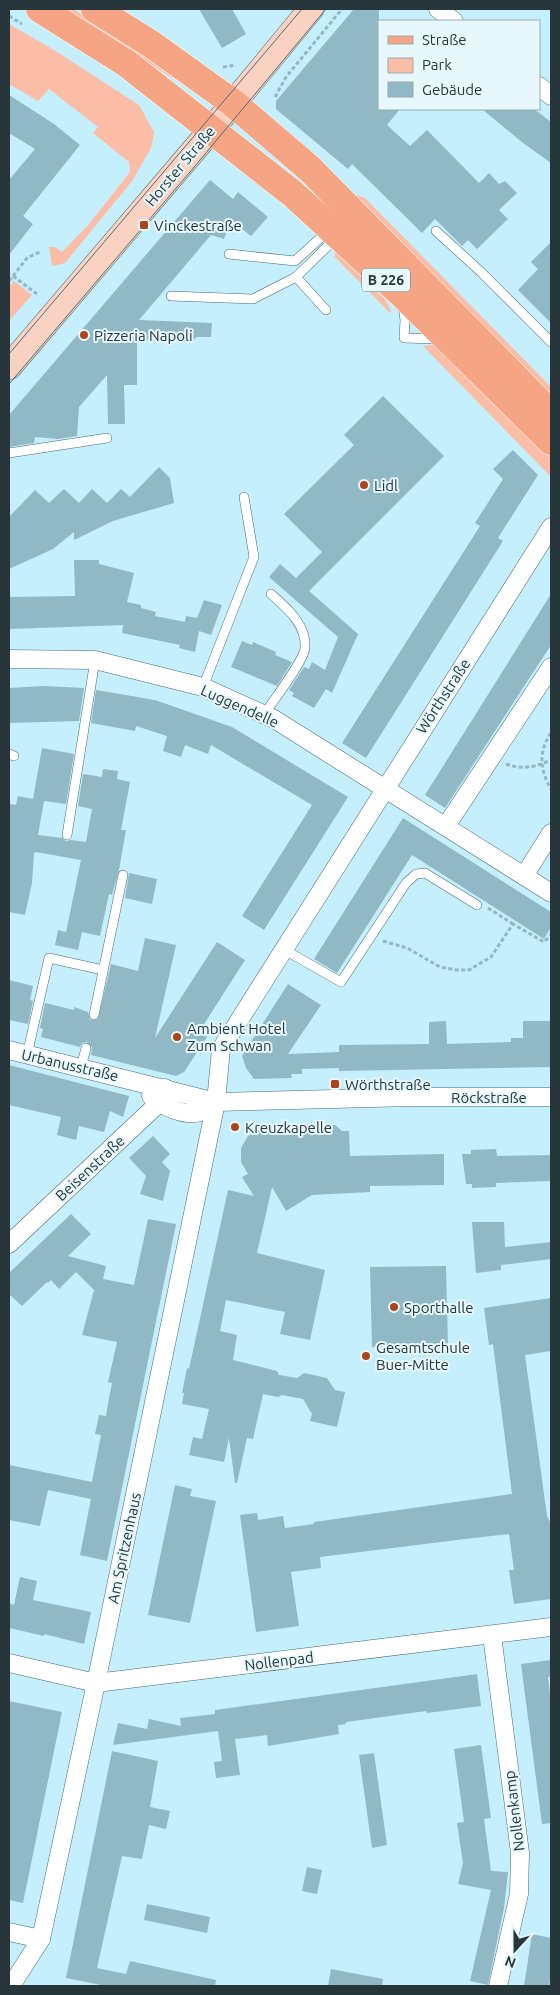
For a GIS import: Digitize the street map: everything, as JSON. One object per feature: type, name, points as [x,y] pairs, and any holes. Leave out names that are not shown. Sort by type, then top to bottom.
[{"type":"main road","name":"B 226","points":[[40,9],[126,63],[294,194],[397,289],[551,441]]},
{"type":"main road","name":"B 226","points":[[95,9],[151,44],[233,103],[310,169],[551,414]]},
{"type":"street","name":"Horster Straße","points":[[9,367],[212,129],[311,9]]},
{"type":"street","points":[[438,9],[453,20]]},
{"type":"street","points":[[540,87],[551,96]]},
{"type":"street","name":"Wörthstraße","points":[[216,1102],[221,1048],[551,527]]},
{"type":"street","name":"Luggendelle","points":[[9,659],[95,660],[203,687],[264,715],[551,892]]},
{"type":"street","points":[[446,826],[551,667]]},
{"type":"street","points":[[524,876],[551,833]]},
{"type":"street","name":"Urbanusstraße","points":[[9,1050],[132,1080],[162,1096],[186,1095],[216,1102]]},
{"type":"street","name":"Beisenstraße","points":[[9,1244],[162,1096]]},
{"type":"street","name":"Röckstraße","points":[[216,1102],[551,1097]]},
{"type":"street","name":"Am Spritzenhaus","points":[[11,1986],[41,1939],[216,1102]]},
{"type":"street","name":"Nollenpad","points":[[9,1663],[96,1683],[551,1627]]},
{"type":"street","name":"Nollenkamp","points":[[492,1635],[520,1853],[518,1894],[498,1986]]},
{"type":"street","points":[[9,1932],[41,1939]]},
{"type":"lane","points":[[436,231],[482,272],[551,342]]},
{"type":"lane","points":[[229,254],[295,261],[335,232]]},
{"type":"lane","points":[[171,296],[253,299],[296,277],[335,232]]},
{"type":"lane","points":[[296,277],[326,310]]},
{"type":"lane","points":[[9,453],[107,438]]},
{"type":"lane","points":[[203,687],[254,558],[244,497]]},
{"type":"lane","points":[[264,715],[305,650],[304,633],[290,610],[271,594]]},
{"type":"lane","points":[[67,835],[95,660]]},
{"type":"lane","points":[[283,949],[341,982],[406,883],[416,874],[425,872],[477,905]]},
{"type":"lane","points":[[94,1015],[123,875]]},
{"type":"lane","points":[[27,1054],[49,958],[103,970]]},
{"type":"lane","points":[[81,1067],[86,1048]]},
{"type":"path","points":[[275,97],[286,77],[342,9]]},
{"type":"path","points":[[215,65],[230,67],[242,62]]},
{"type":"path","points":[[9,281],[27,258],[40,252]]},
{"type":"path","points":[[12,276],[37,294]]},
{"type":"path","points":[[551,733],[543,749],[541,765],[551,789]]},
{"type":"path","points":[[493,757],[514,767],[526,768],[541,765],[551,760]]},
{"type":"path","points":[[477,905],[482,905],[544,942],[551,935]]},
{"type":"path","points":[[370,938],[406,948],[440,967],[469,970],[491,958],[513,924]]},
{"type":"green space","points":[[64,9],[73,9],[176,73],[172,78]]},
{"type":"green space","points":[[9,24],[54,50],[139,105],[154,132],[151,148],[132,181],[65,263],[52,266],[49,247],[55,247],[62,252],[89,224],[127,176],[130,171],[129,162],[93,133],[98,127],[49,89],[38,101],[9,84]]},
{"type":"green space","points":[[348,192],[365,198],[551,387],[551,407]]},
{"type":"green space","points":[[338,247],[368,284],[385,299],[391,311],[390,313],[334,256]]},
{"type":"green space","points":[[14,281],[32,295],[9,321],[9,287]]},
{"type":"green space","points":[[423,346],[439,346],[551,452],[551,477]]},
{"type":"building","points":[[199,9],[232,9],[246,34],[222,48]]},
{"type":"building","points":[[354,9],[379,9],[378,110],[399,110],[387,125],[410,146],[427,130],[479,183],[489,173],[499,184],[505,181],[517,193],[499,210],[508,219],[477,249],[468,240],[462,246],[435,219],[422,233],[352,164],[348,169],[276,109],[276,101]]},
{"type":"building","points":[[9,95],[54,124],[80,145],[23,216],[33,224],[9,255],[9,180],[35,149],[9,133]]},
{"type":"building","points":[[483,110],[535,110],[551,122],[551,163]]},
{"type":"building","points":[[210,180],[233,199],[238,192],[268,217],[251,236],[231,220],[224,239],[211,235],[139,320],[212,323],[211,337],[197,337],[190,342],[137,340],[137,385],[124,385],[125,424],[108,424],[107,375],[79,407],[77,436],[58,439],[35,437],[34,443],[9,447],[9,415]]},
{"type":"building","points":[[551,242],[551,323],[518,290],[538,269],[531,262]]},
{"type":"building","name":"Lidl","points":[[383,396],[444,456],[309,591],[358,634],[332,693],[326,689],[314,708],[292,696],[294,693],[289,690],[304,667],[309,669],[312,662],[325,670],[338,637],[269,577],[280,564],[296,578],[322,552],[284,514],[354,445],[344,435]]},
{"type":"building","points":[[513,450],[538,475],[498,538],[503,541],[366,758],[342,743],[480,526],[475,523],[503,479],[493,469]]},
{"type":"building","points":[[159,467],[170,478],[174,503],[113,521],[74,540],[74,532],[53,549],[9,569],[9,517],[35,490],[49,503],[64,489],[79,503],[92,489],[107,503],[121,489],[130,497]]},
{"type":"building","points":[[74,560],[99,560],[99,564],[134,573],[127,602],[141,605],[141,608],[156,612],[155,616],[185,622],[186,616],[197,618],[204,600],[222,605],[211,635],[199,631],[195,652],[179,648],[180,645],[122,633],[123,625],[10,629],[10,597],[75,596]]},
{"type":"building","points":[[551,594],[551,645],[445,808],[425,795]]},
{"type":"building","points":[[242,641],[252,645],[253,642],[276,652],[275,655],[292,662],[277,686],[231,667]]},
{"type":"building","points":[[44,686],[84,688],[79,721],[9,723],[9,688]]},
{"type":"building","points":[[96,690],[155,700],[232,727],[348,797],[264,930],[242,916],[312,805],[211,745],[208,754],[185,745],[181,757],[163,751],[167,736],[136,726],[135,731],[91,723]]},
{"type":"building","points":[[42,748],[74,754],[66,804],[44,801],[38,835],[62,838],[66,841],[86,842],[92,809],[78,806],[83,774],[102,777],[103,769],[118,771],[117,779],[130,782],[121,830],[126,830],[119,870],[112,895],[109,894],[100,936],[82,932],[78,950],[55,945],[58,930],[66,932],[81,860],[34,853],[32,883],[25,915],[9,912],[10,804],[16,805],[18,796],[33,799]]},
{"type":"building","points":[[403,818],[551,912],[551,927],[544,939],[412,855],[337,973],[314,959]]},
{"type":"building","points":[[129,873],[157,879],[152,904],[125,898]]},
{"type":"building","points":[[145,938],[176,945],[155,1038],[217,942],[245,960],[199,1032],[207,1037],[184,1072],[176,1076],[91,1055],[92,1047],[87,1042],[82,1043],[80,1047],[41,1037],[43,1029],[40,1028],[45,1003],[74,1010],[74,1007],[88,1012],[90,1020],[98,1019],[111,964],[138,971]]},
{"type":"building","points":[[9,980],[33,986],[30,1000],[33,1001],[28,1024],[9,1020]]},
{"type":"building","points":[[288,984],[321,1005],[288,1054],[339,1052],[339,1045],[429,1044],[429,1022],[446,1021],[447,1044],[511,1042],[511,1038],[523,1038],[523,1021],[551,1021],[551,1067],[339,1071],[339,1068],[302,1069],[302,1074],[291,1074],[292,1078],[254,1079],[246,1068],[242,1056]]},
{"type":"building","points":[[9,1065],[129,1096],[123,1117],[110,1111],[104,1132],[79,1126],[76,1140],[57,1135],[61,1117],[9,1105]]},
{"type":"building","points":[[312,1125],[335,1125],[342,1131],[349,1131],[350,1156],[444,1154],[444,1185],[370,1186],[370,1192],[312,1195],[286,1211],[272,1187],[257,1253],[325,1270],[310,1340],[280,1334],[285,1312],[226,1300],[220,1331],[237,1335],[233,1360],[277,1371],[279,1375],[297,1378],[304,1373],[327,1378],[335,1390],[345,1392],[337,1427],[310,1421],[312,1414],[303,1399],[263,1394],[253,1439],[247,1438],[237,1483],[235,1483],[229,1438],[224,1462],[189,1455],[193,1437],[202,1439],[209,1409],[182,1404],[184,1393],[182,1393],[187,1368],[189,1369],[228,1190],[254,1196],[242,1177],[248,1174],[241,1162],[241,1148],[248,1136],[259,1129],[273,1129],[285,1135],[303,1135]]},
{"type":"building","points":[[153,1136],[170,1154],[162,1162],[170,1171],[163,1201],[140,1194],[146,1176],[129,1158]]},
{"type":"building","points":[[496,1149],[497,1156],[551,1155],[551,1181],[496,1183],[496,1187],[472,1188],[472,1184],[466,1184],[462,1154],[471,1154],[471,1150]]},
{"type":"building","points":[[71,1214],[91,1234],[68,1256],[106,1266],[103,1279],[134,1285],[148,1219],[176,1224],[107,1561],[80,1555],[91,1499],[48,1490],[40,1526],[9,1520],[9,1465],[92,1482],[101,1435],[95,1434],[99,1415],[106,1416],[112,1383],[108,1382],[117,1342],[82,1335],[94,1290],[76,1272],[59,1289],[51,1280],[47,1282],[22,1306],[9,1294],[9,1273]]},
{"type":"building","points":[[472,1222],[504,1222],[505,1247],[551,1242],[551,1259],[501,1265],[501,1270],[476,1273]]},
{"type":"building","name":"Sporthalle","points":[[446,1266],[448,1345],[372,1347],[370,1267]]},
{"type":"building","points":[[551,1298],[551,1351],[525,1355],[547,1516],[551,1524],[551,1599],[514,1604],[509,1570],[514,1570],[509,1534],[320,1557],[321,1568],[291,1572],[299,1626],[256,1632],[240,1515],[257,1513],[258,1520],[283,1516],[285,1528],[314,1524],[314,1522],[512,1494],[493,1344],[489,1345],[484,1308]]},
{"type":"building","points":[[175,1485],[192,1489],[190,1496],[216,1501],[190,1623],[148,1615]]},
{"type":"building","points":[[20,1577],[37,1581],[33,1600],[91,1612],[84,1644],[9,1628],[9,1603],[14,1605]]},
{"type":"building","points":[[551,1660],[551,1676],[548,1677],[551,1702],[551,1823],[542,1824],[521,1664]]},
{"type":"building","points":[[477,1674],[481,1706],[427,1713],[426,1711],[346,1722],[346,1724],[338,1725],[339,1734],[268,1746],[267,1735],[235,1739],[240,1775],[216,1778],[214,1762],[222,1761],[218,1731],[113,1745],[118,1723],[147,1729],[149,1719],[181,1726],[180,1718],[215,1714],[215,1710]]},
{"type":"building","points":[[9,1701],[62,1712],[23,1903],[9,1900]]},
{"type":"building","points":[[481,1745],[491,1818],[484,1819],[491,1871],[508,1872],[504,1908],[488,1985],[470,1981],[491,1890],[458,1884],[463,1863],[457,1823],[464,1822],[454,1749]]},
{"type":"building","points":[[112,1751],[158,1761],[150,1807],[170,1811],[166,1829],[149,1825],[142,1859],[122,1856],[97,1968],[126,1974],[130,1961],[216,1980],[215,1986],[106,1986],[66,1978]]},
{"type":"building","points":[[374,1753],[387,1845],[372,1848],[359,1755]]},
{"type":"building","points":[[307,1867],[322,1870],[317,1894],[302,1891]]},
{"type":"building","points":[[147,1904],[210,1917],[207,1933],[144,1920]]},
{"type":"building","points":[[532,1934],[551,1938],[549,1986],[524,1986]]},
{"type":"building","points":[[331,1969],[383,1979],[382,1986],[328,1986]]},
{"type":"tram line","points":[[9,354],[302,9]]},
{"type":"tram line","points":[[9,384],[326,9]]},
{"type":"place","name":"Vinckestraße","points":[[144,225]]},
{"type":"place","name":"Pizzeria Napoli","points":[[84,335]]},
{"type":"place","name":"Lidl","points":[[364,485]]},
{"type":"place","name":"Ambient Hotel Zum Schwan","points":[[177,1037]]},
{"type":"place","name":"Wörthstraße","points":[[335,1084]]},
{"type":"place","name":"Kreuzkapelle","points":[[235,1127]]},
{"type":"place","name":"Sporthalle","points":[[394,1307]]},
{"type":"place","name":"Gesamtschule Buer-Mitte","points":[[366,1356]]}]
